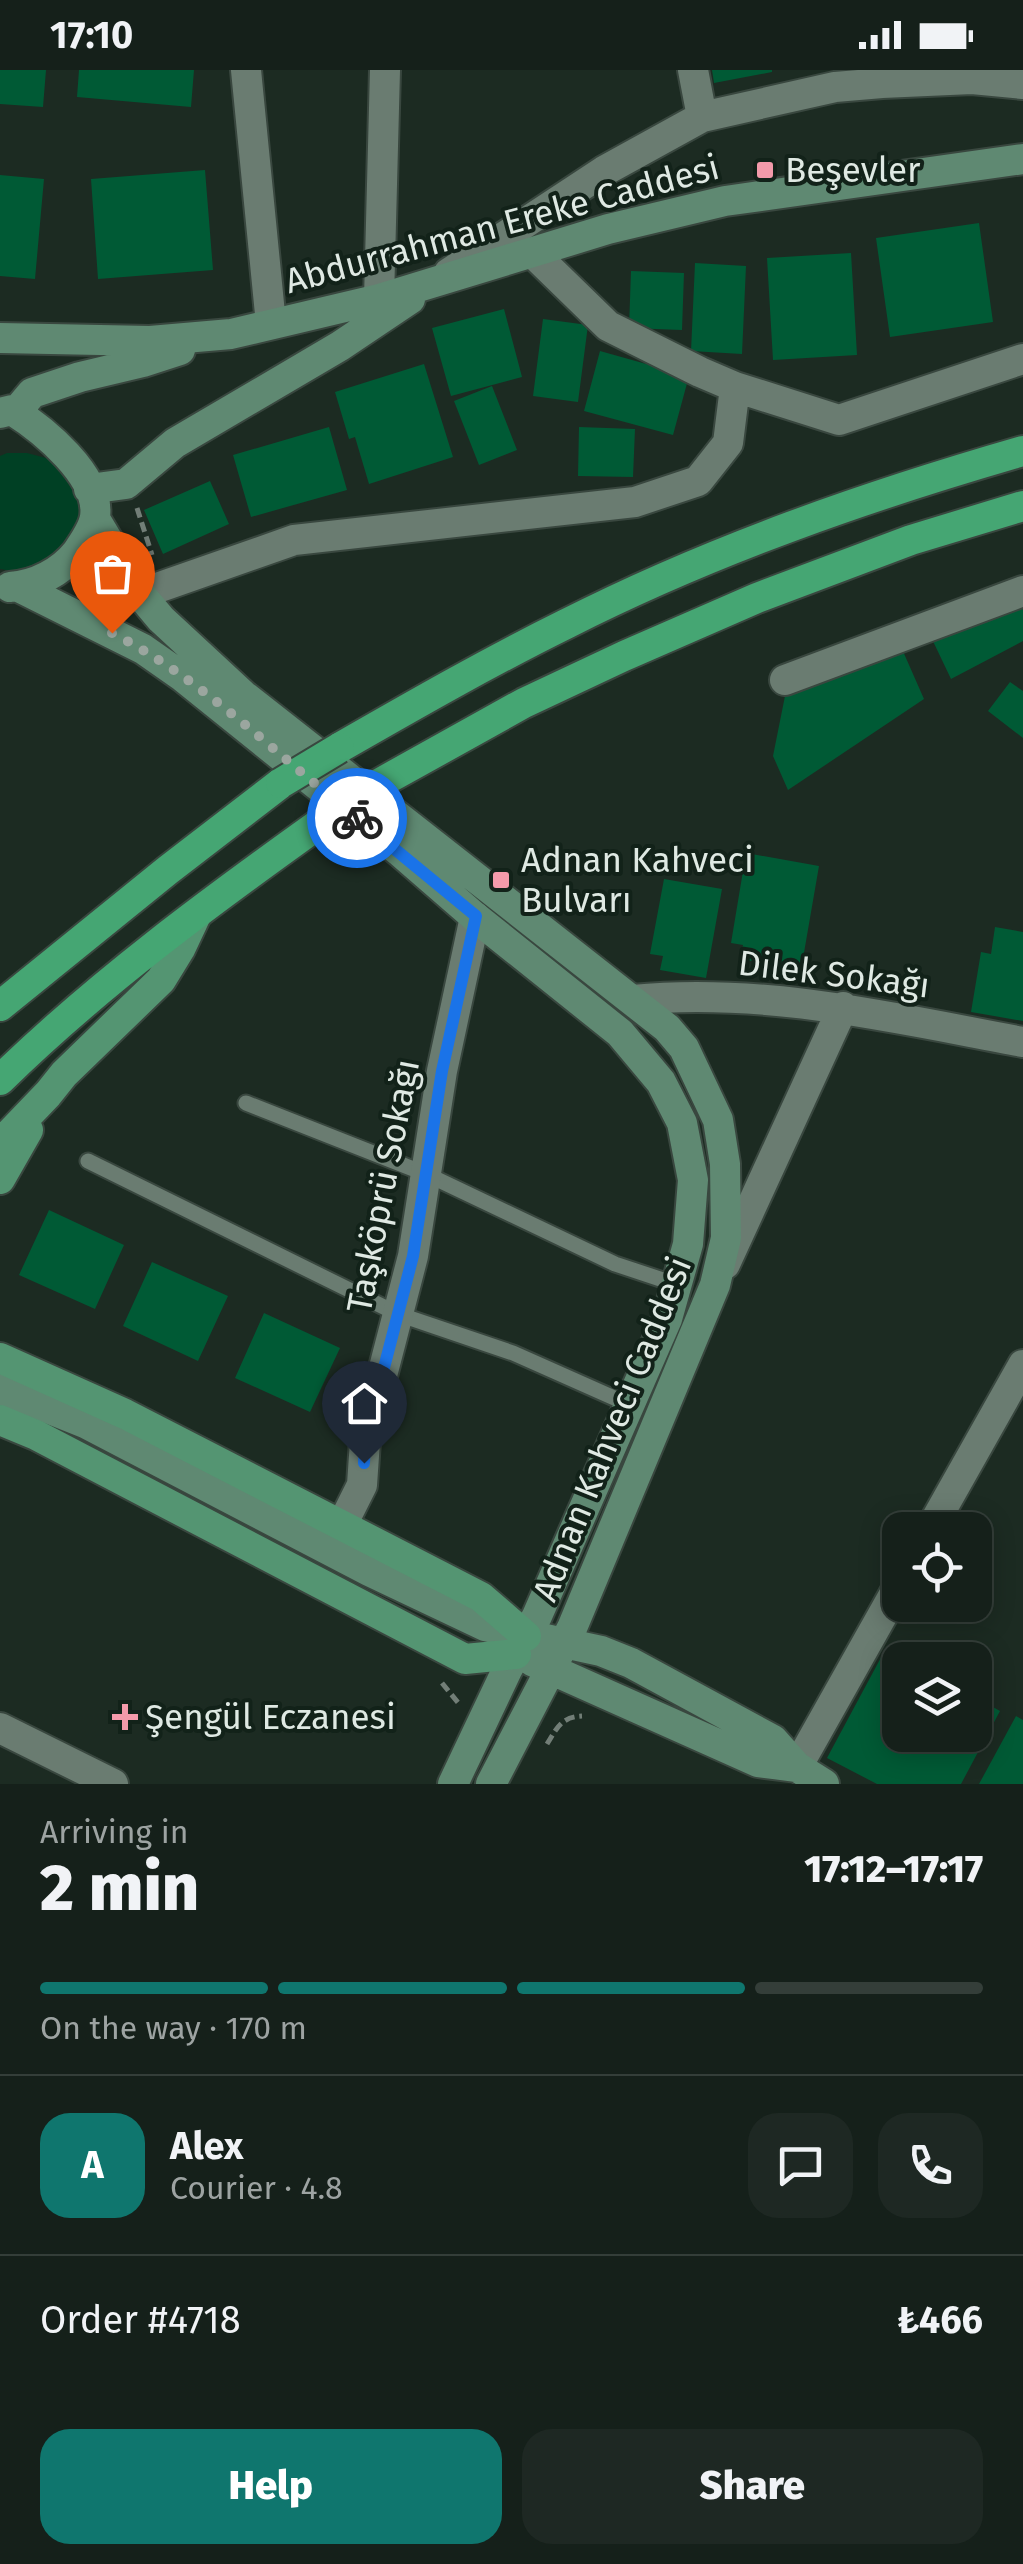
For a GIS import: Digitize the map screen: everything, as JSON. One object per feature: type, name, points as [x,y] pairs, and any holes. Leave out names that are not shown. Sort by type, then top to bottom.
[{"type":"highway","points":[[0,1006],[281,784],[338,748],[569,622],[778,531],[1023,451]]},
{"type":"highway","points":[[0,1080],[75,1010],[196,915],[373,787],[524,703],[756,598],[912,540],[1023,506]]},
{"type":"main road","name":"Abdurrahman Ereke Caddesi","points":[[0,338],[150,341],[231,334],[379,299],[608,229],[725,201],[1023,159]]},
{"type":"main road","points":[[8,587],[43,578],[66,566],[84,542],[92,504],[126,484],[175,443],[340,346],[434,283]]},
{"type":"main road","points":[[5,410],[32,393],[231,334]]},
{"type":"main road","name":"Adnan Kahveci Caddesi","points":[[5,410],[33,424],[86,479],[92,504],[140,594],[160,619],[243,696],[667,1028],[684,1048],[718,1120],[725,1164],[726,1238],[715,1286],[557,1656],[491,1784]]},
{"type":"main road","name":"Adnan Kahveci Caddesi","points":[[8,587],[143,648],[183,677],[620,1033],[662,1082],[682,1123],[693,1180],[688,1244],[667,1319],[521,1645],[453,1784]]},
{"type":"main road","points":[[0,1144],[64,1074],[160,980],[196,915]]},
{"type":"main road","points":[[0,1179],[48,1094]]},
{"type":"main road","points":[[0,1358],[126,1414],[481,1598],[521,1645]]},
{"type":"main road","points":[[0,1388],[85,1423],[521,1645]]},
{"type":"main road","points":[[0,1402],[43,1418],[460,1630],[557,1656],[601,1651],[631,1663],[774,1740],[797,1767],[824,1784]]},
{"type":"main road","points":[[0,1420],[36,1435],[465,1659],[521,1645]]},
{"type":"main road","points":[[557,1656],[580,1683],[758,1762],[797,1767]]},
{"type":"street","points":[[246,70],[272,324]]},
{"type":"street","points":[[379,299],[384,70]]},
{"type":"street","points":[[693,70],[702,117]]},
{"type":"street","points":[[434,283],[604,171],[702,117],[834,79],[882,83],[972,75],[1023,84]]},
{"type":"street","points":[[533,253],[608,326],[735,387],[840,420],[1023,360]]},
{"type":"street","points":[[140,594],[294,540],[635,502],[698,481],[728,443],[735,387]]},
{"type":"street","points":[[786,680],[1023,591]]},
{"type":"street","name":"Taşköprü Sokağı","points":[[342,1525],[362,1485],[365,1441],[413,1256],[442,1071],[476,916]]},
{"type":"street","name":"Dilek Sokağı","points":[[634,1000],[746,997],[843,1007],[1023,1042]]},
{"type":"street","points":[[715,1286],[843,1007]]},
{"type":"street","points":[[940,1512],[1023,1366]]},
{"type":"street","points":[[0,1437],[36,1435]]},
{"type":"street","points":[[797,1767],[882,1616]]},
{"type":"street","points":[[0,1728],[113,1784]]},
{"type":"lane","points":[[246,1103],[426,1174],[615,1264],[678,1284]]},
{"type":"lane","points":[[88,1161],[398,1314],[513,1353],[630,1404]]},
{"type":"path","points":[[442,1683],[462,1707],[464,1716]]},
{"type":"path","points":[[547,1744],[568,1718],[595,1718]]},
{"type":"green space","points":[[7,453],[46,458],[62,469],[79,504],[79,523],[60,557],[24,573],[0,569],[0,456]]},
{"type":"building","points":[[0,70],[46,70],[43,107],[0,104]]},
{"type":"building","points":[[79,70],[194,70],[191,107],[77,97]]},
{"type":"building","points":[[712,70],[772,70],[772,72],[714,83]]},
{"type":"building","points":[[205,170],[213,270],[98,279],[91,179]]},
{"type":"building","points":[[0,175],[44,179],[35,279],[0,276]]},
{"type":"building","points":[[979,223],[993,322],[890,337],[876,238]]},
{"type":"building","points":[[851,253],[857,355],[773,360],[767,258]]},
{"type":"building","points":[[695,263],[746,266],[742,354],[691,351]]},
{"type":"building","points":[[631,271],[684,273],[682,330],[629,328]]},
{"type":"building","points":[[504,309],[522,377],[451,396],[432,328]]},
{"type":"building","points":[[543,319],[588,325],[578,402],[533,396]]},
{"type":"building","points":[[600,351],[689,376],[673,435],[584,411]]},
{"type":"building","points":[[424,364],[453,457],[369,484],[355,437],[349,439],[335,392]]},
{"type":"building","points":[[492,386],[517,450],[479,465],[454,401]]},
{"type":"building","points":[[329,427],[347,490],[251,517],[233,455]]},
{"type":"building","points":[[579,427],[635,429],[633,477],[578,476]]},
{"type":"building","points":[[210,481],[229,524],[163,554],[144,510]]},
{"type":"building","points":[[1023,602],[1023,641],[951,679],[931,637]]},
{"type":"building","points":[[902,649],[924,699],[788,790],[773,756],[785,696]]},
{"type":"building","points":[[1010,682],[1023,691],[1023,738],[988,711]]},
{"type":"building","points":[[746,853],[819,866],[801,970],[740,959],[743,945],[731,943]]},
{"type":"building","points":[[664,879],[722,889],[706,978],[660,970],[663,956],[650,954]]},
{"type":"building","points":[[995,927],[1023,932],[1023,1021],[971,1012],[981,952],[991,954]]},
{"type":"building","points":[[49,1210],[124,1245],[95,1309],[19,1275]]},
{"type":"building","points":[[152,1262],[228,1296],[198,1361],[123,1326]]},
{"type":"building","points":[[264,1313],[340,1348],[310,1412],[235,1378]]},
{"type":"building","points":[[882,1656],[882,1752],[978,1752],[961,1784],[877,1784],[827,1758]]},
{"type":"building","points":[[992,1707],[1000,1711],[992,1726]]},
{"type":"building","points":[[1016,1716],[1023,1720],[1023,1784],[979,1784]]},
{"type":"way so far","points":[[112,633],[143,648],[183,677],[357,818]]},
{"type":"place","name":"Beşevler","points":[[765,170]]},
{"type":"place","name":"Adnan Kahveci Bulvarı","points":[[501,880]]},
{"type":"place","name":"Şengül Eczanesi","points":[[125,1717]]},
{"type":"route","points":[[357,818],[476,916],[442,1071],[413,1256],[365,1441],[364,1463]]}]
